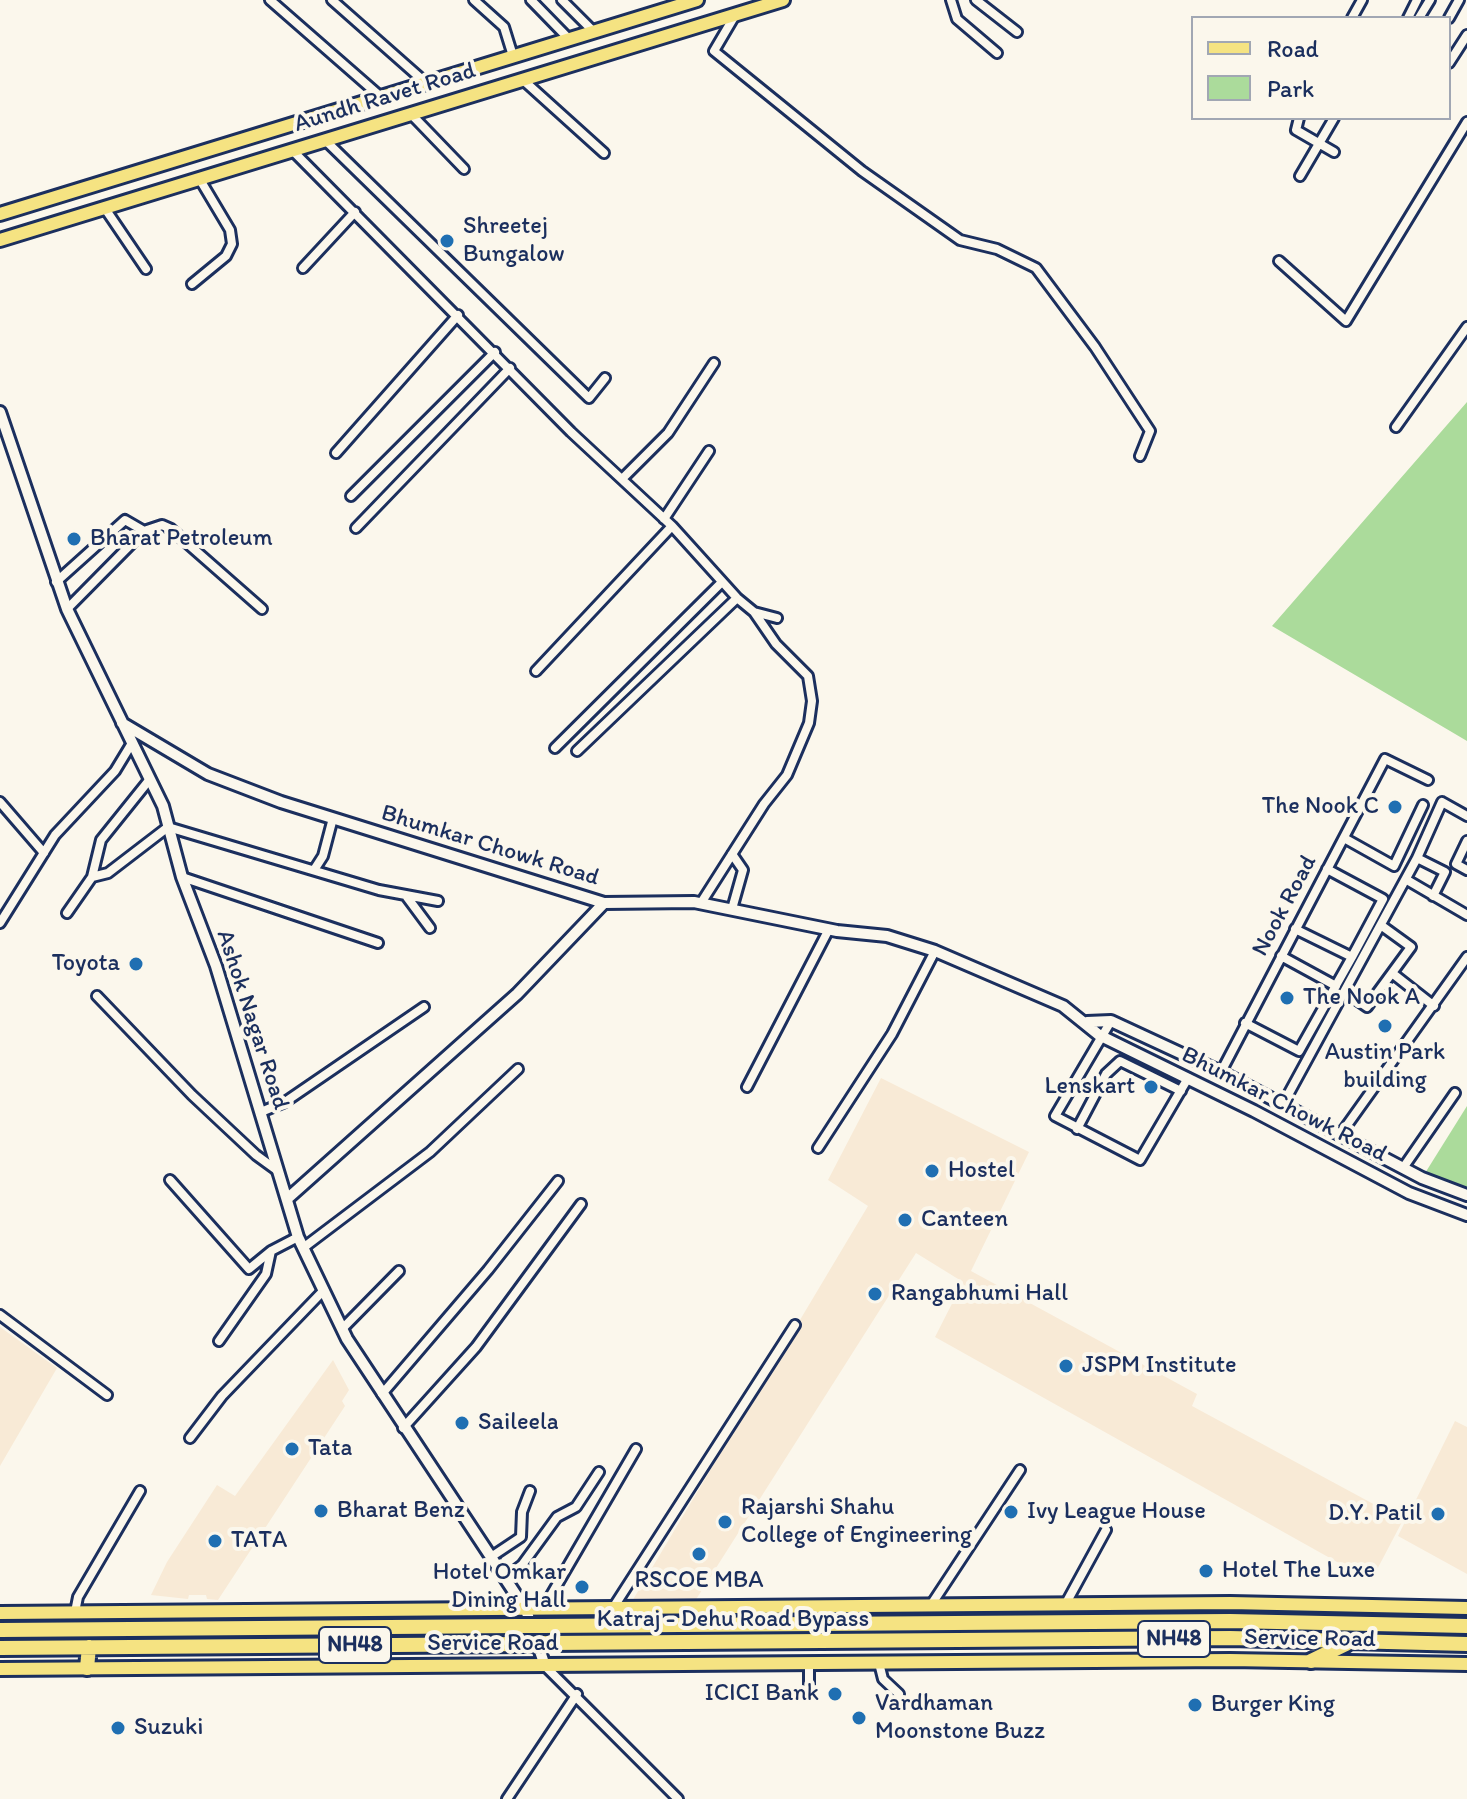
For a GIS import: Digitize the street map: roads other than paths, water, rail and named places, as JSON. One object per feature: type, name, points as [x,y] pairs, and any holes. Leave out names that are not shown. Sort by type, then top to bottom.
[{"type":"highway","name":"Katraj - Dehu Road Bypass","points":[[0,1630],[1230,1621],[1467,1626]]},
{"type":"highway","name":"Katraj - Dehu Road Bypass","points":[[0,1648],[1230,1638],[1467,1644]]},
{"type":"highway","points":[[1311,1661],[1350,1642]]},
{"type":"highway","points":[[87,1668],[89,1647]]},
{"type":"main road","name":"Aundh Ravet Road","points":[[0,214],[697,0]]},
{"type":"main road","name":"Aundh Ravet Road","points":[[0,240],[682,28],[734,17],[783,0]]},
{"type":"main road","name":"Service Road","points":[[0,1613],[1065,1605],[1467,1608]]},
{"type":"main road","name":"Service Road","points":[[0,1669],[1311,1661],[1467,1664]]},
{"type":"street","points":[[270,0],[381,97]]},
{"type":"street","points":[[332,0],[426,83]]},
{"type":"street","points":[[474,0],[504,27],[513,56]]},
{"type":"street","points":[[531,0],[569,39]]},
{"type":"street","points":[[562,0],[594,32]]},
{"type":"street","points":[[951,0],[957,19],[997,53]]},
{"type":"street","points":[[976,0],[1017,32]]},
{"type":"street","points":[[734,17],[714,51],[862,171],[960,240],[997,249],[1036,268],[1144,420],[1150,431],[1140,456]]},
{"type":"street","points":[[1451,60],[1467,35]]},
{"type":"street","points":[[522,79],[604,153]]},
{"type":"street","points":[[409,113],[464,169]]},
{"type":"street","points":[[1298,120],[1296,130],[1334,152]]},
{"type":"street","points":[[1300,176],[1333,120]]},
{"type":"street","points":[[1279,261],[1346,321],[1467,122]]},
{"type":"street","points":[[325,139],[589,398],[605,378]]},
{"type":"street","points":[[291,149],[672,526],[737,598],[754,612],[776,644],[808,676],[812,701],[809,723],[787,775],[701,903]]},
{"type":"street","points":[[192,284],[226,256],[232,244],[230,230],[199,178]]},
{"type":"street","points":[[104,207],[146,269]]},
{"type":"street","points":[[303,268],[355,212]]},
{"type":"street","points":[[336,453],[458,315]]},
{"type":"street","points":[[1396,427],[1467,327]]},
{"type":"street","points":[[351,496],[495,352]]},
{"type":"street","points":[[622,479],[668,433],[714,363]]},
{"type":"street","points":[[356,528],[510,368]]},
{"type":"street","name":"Ashok Nagar Road","points":[[0,412],[67,609],[163,806],[182,877],[216,966],[298,1237],[342,1329],[403,1428],[526,1610],[545,1666]]},
{"type":"street","points":[[664,519],[709,451]]},
{"type":"street","points":[[56,582],[125,520],[144,531]]},
{"type":"street","points":[[67,609],[144,531],[157,525],[171,529],[262,609]]},
{"type":"street","points":[[536,671],[672,526]]},
{"type":"street","points":[[555,748],[722,582]]},
{"type":"street","points":[[577,751],[737,598]]},
{"type":"street","points":[[754,612],[777,618]]},
{"type":"street","name":"Bhumkar Chowk Road","points":[[122,723],[208,774],[333,818],[604,903],[658,900],[701,903],[829,929],[887,936],[935,951],[1063,1006],[1087,1022],[1099,1035],[1274,1121],[1409,1193],[1467,1215]]},
{"type":"street","points":[[0,923],[44,853],[83,802],[115,771],[132,743]]},
{"type":"street","name":"Nook Road","points":[[1221,1072],[1385,759],[1428,780]]},
{"type":"street","points":[[67,913],[92,877],[101,840],[150,779]]},
{"type":"street","points":[[0,802],[44,853]]},
{"type":"street","points":[[1274,1121],[1407,880],[1442,802],[1467,816]]},
{"type":"street","points":[[1344,838],[1394,866],[1423,805]]},
{"type":"street","points":[[314,870],[323,856],[333,818]]},
{"type":"street","points":[[92,877],[108,873],[168,827],[407,897],[438,901]]},
{"type":"street","points":[[1467,841],[1456,864],[1467,870]]},
{"type":"street","points":[[732,854],[743,870],[732,909]]},
{"type":"street","points":[[1417,858],[1445,872],[1433,896]]},
{"type":"street","points":[[1245,1023],[1299,1051],[1383,899],[1327,869]]},
{"type":"street","points":[[182,877],[378,943]]},
{"type":"street","points":[[1407,880],[1467,915]]},
{"type":"street","points":[[407,897],[430,928]]},
{"type":"street","points":[[287,1199],[517,994],[604,903]]},
{"type":"street","points":[[1345,992],[1367,1007],[1411,947],[1382,926]]},
{"type":"street","points":[[747,1087],[829,929]]},
{"type":"street","points":[[1295,929],[1352,957]]},
{"type":"street","points":[[818,1148],[892,1034],[935,951]]},
{"type":"street","points":[[1281,956],[1336,986]]},
{"type":"street","points":[[1340,1135],[1467,957]]},
{"type":"street","points":[[1392,973],[1434,1006]]},
{"type":"street","points":[[97,996],[192,1095],[256,1155],[278,1171]]},
{"type":"street","points":[[261,1112],[285,1102],[424,1007]]},
{"type":"street","points":[[1111,1021],[1099,1035],[1055,1116],[1140,1160],[1188,1078]]},
{"type":"street","name":"Bhumkar Chowk Road","points":[[1087,1022],[1111,1021],[1221,1072],[1403,1168],[1467,1195]]},
{"type":"street","points":[[1077,1129],[1106,1074],[1120,1061],[1181,1091]]},
{"type":"street","points":[[303,1248],[430,1152],[518,1069]]},
{"type":"street","points":[[1403,1168],[1455,1093]]},
{"type":"street","points":[[170,1180],[249,1269],[271,1251],[298,1237]]},
{"type":"street","points":[[382,1394],[488,1270],[558,1181]]},
{"type":"street","points":[[403,1428],[476,1347],[581,1204]]},
{"type":"street","points":[[219,1341],[266,1274],[271,1251]]},
{"type":"street","points":[[342,1329],[399,1271]]},
{"type":"street","points":[[190,1438],[222,1396],[324,1290]]},
{"type":"street","points":[[0,1315],[107,1395]]},
{"type":"street","points":[[613,1609],[795,1325]]},
{"type":"street","points":[[543,1609],[636,1449]]},
{"type":"street","points":[[931,1606],[1020,1470]]},
{"type":"street","points":[[505,1578],[522,1565],[557,1517],[576,1507],[599,1472]]},
{"type":"street","points":[[75,1612],[78,1597],[140,1491]]},
{"type":"street","points":[[491,1557],[521,1537],[522,1512],[530,1491]]},
{"type":"street","points":[[1065,1605],[1106,1530]]},
{"type":"street","points":[[809,1663],[809,1686]]},
{"type":"street","points":[[879,1663],[883,1679],[899,1694]]},
{"type":"street","points":[[545,1666],[577,1694],[678,1799]]},
{"type":"street","points":[[507,1799],[577,1694]]},
{"type":"place","name":"Shreetej Bungalow","points":[[447,241]]},
{"type":"place","name":"Bharat Petroleum","points":[[74,539]]},
{"type":"place","name":"The Nook C","points":[[1395,807]]},
{"type":"place","name":"Toyota","points":[[136,964]]},
{"type":"place","name":"The Nook A","points":[[1287,998]]},
{"type":"place","name":"Austin Park building","points":[[1385,1026]]},
{"type":"place","name":"Lenskart","points":[[1151,1087]]},
{"type":"place","name":"Hostel","points":[[932,1171]]},
{"type":"place","name":"Canteen","points":[[905,1220]]},
{"type":"place","name":"Rangabhumi Hall","points":[[875,1294]]},
{"type":"place","name":"JSPM Institute","points":[[1066,1366]]},
{"type":"place","name":"Saileela","points":[[462,1423]]},
{"type":"place","name":"Tata","points":[[292,1449]]},
{"type":"place","name":"Bharat Benz","points":[[321,1511]]},
{"type":"place","name":"Ivy League House","points":[[1011,1512]]},
{"type":"place","name":"D.Y. Patil","points":[[1438,1514]]},
{"type":"place","name":"Rajarshi Shahu College of Engineering","points":[[725,1522]]},
{"type":"place","name":"TATA","points":[[215,1541]]},
{"type":"place","name":"RSCOE MBA","points":[[699,1554]]},
{"type":"place","name":"Hotel The Luxe","points":[[1206,1571]]},
{"type":"place","name":"Hotel Omkar Dining Hall","points":[[582,1587]]},
{"type":"place","name":"ICICI Bank","points":[[835,1694]]},
{"type":"place","name":"Burger King","points":[[1195,1705]]},
{"type":"place","name":"Vardhaman Moonstone Buzz","points":[[859,1718]]},
{"type":"place","name":"Suzuki","points":[[118,1728]]}]
